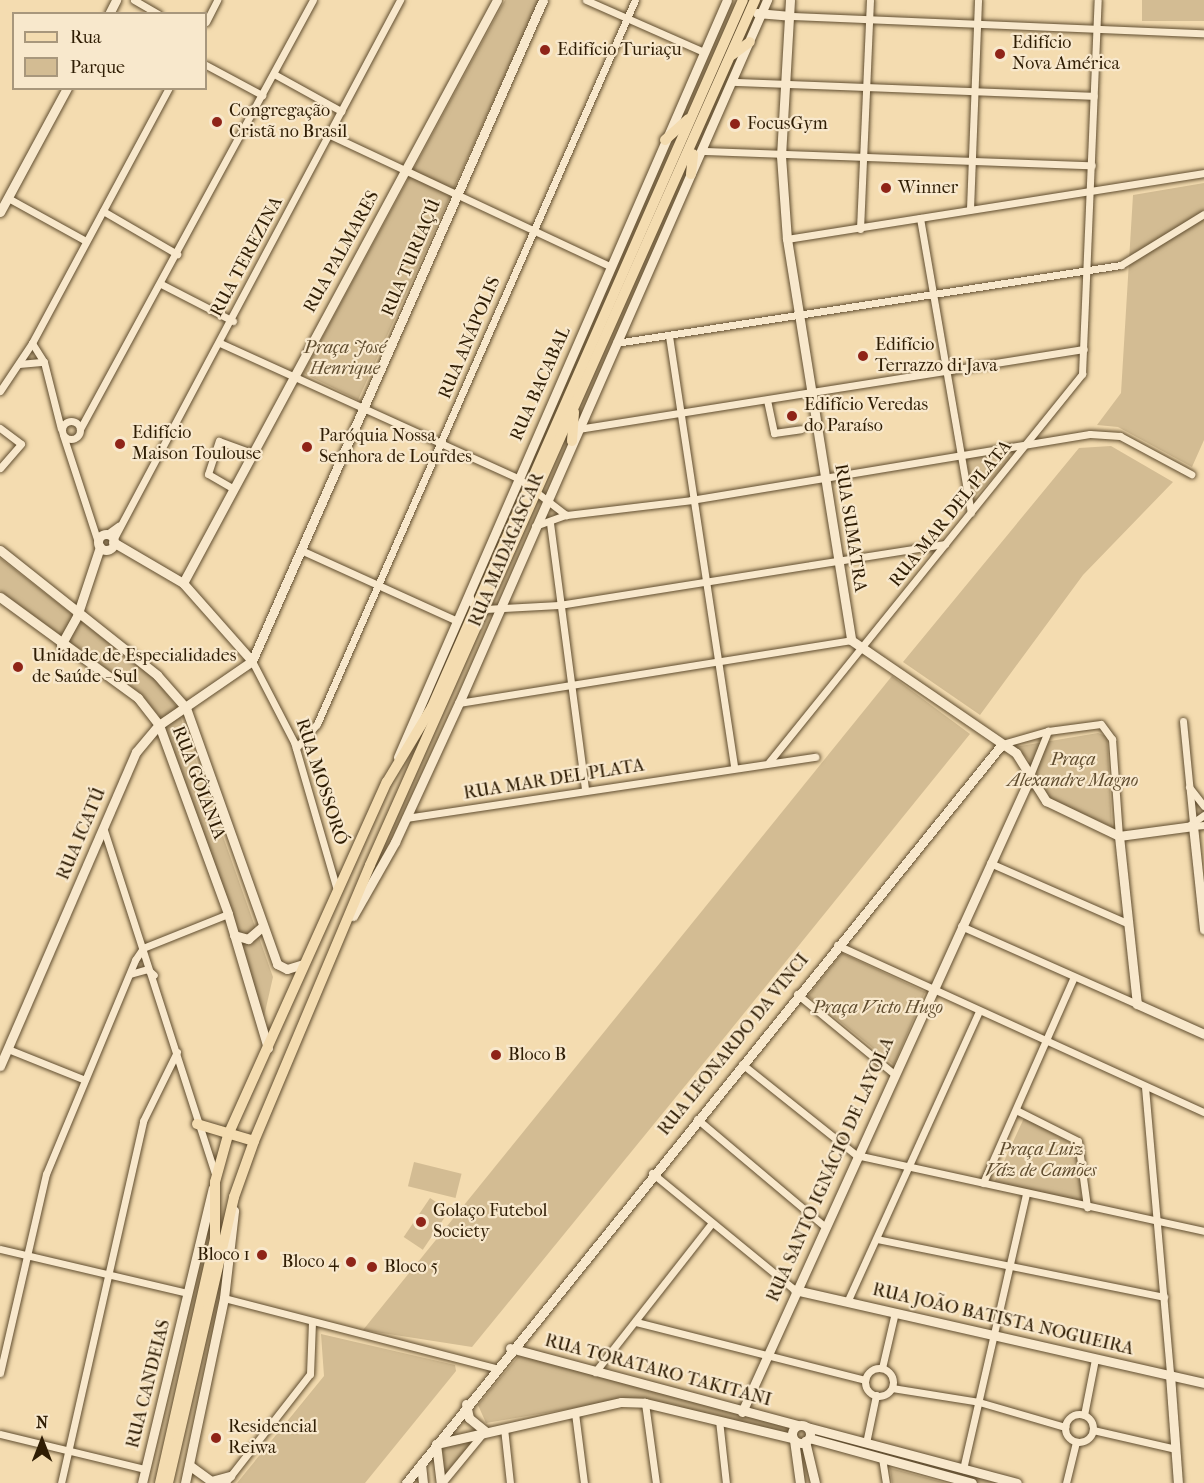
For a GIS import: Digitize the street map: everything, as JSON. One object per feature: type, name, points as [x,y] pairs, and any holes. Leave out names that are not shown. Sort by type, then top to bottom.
[{"type":"main road","points":[[535,494],[700,102],[746,6],[755,0]]},
{"type":"main road","points":[[691,174],[746,6]]},
{"type":"main road","points":[[731,55],[750,42]]},
{"type":"main road","points":[[665,140],[700,102]]},
{"type":"main road","points":[[160,1483],[214,1239],[216,1179],[228,1135],[303,964],[387,782],[432,707],[481,607],[698,147]]},
{"type":"main road","points":[[572,441],[574,409]]},
{"type":"main road","points":[[168,1483],[234,1197],[254,1141],[481,607]]},
{"type":"main road","points":[[352,856],[370,865]]},
{"type":"main road","points":[[197,1124],[254,1141]]},
{"type":"street","points":[[134,0],[155,12]]},
{"type":"street","points":[[207,20],[217,0]]},
{"type":"street","points":[[72,461],[75,438],[313,0]]},
{"type":"street","name":"RUA TEREZINA","points":[[61,645],[77,616],[106,541],[118,526],[233,321],[400,0]]},
{"type":"street","name":"RUA PALMARES","points":[[183,583],[496,0]]},
{"type":"street","name":"RUA TURIAÇÚ","points":[[252,661],[303,551],[543,0]]},
{"type":"street","points":[[586,0],[704,52]]},
{"type":"street","name":"RUA ANÁPOLIS","points":[[296,748],[317,724],[442,446],[532,229],[635,0]]},
{"type":"street","name":"RUA BACABAL","points":[[387,782],[455,620],[727,0]]},
{"type":"street","points":[[746,6],[767,0]]},
{"type":"street","name":"RUA SUMATRA","points":[[790,0],[782,156],[788,240],[798,316],[851,640]]},
{"type":"street","points":[[860,229],[870,0]]},
{"type":"street","points":[[970,209],[978,0]]},
{"type":"street","name":"RUA MAR DEL PLATA","points":[[406,818],[769,762],[1027,443],[1074,389],[1084,349],[1098,0]]},
{"type":"street","points":[[746,6],[790,16],[869,21],[1204,33]]},
{"type":"street","points":[[746,6],[750,42],[734,81],[698,147],[782,156],[1092,165]]},
{"type":"street","points":[[207,66],[262,95]]},
{"type":"street","points":[[274,74],[341,111]]},
{"type":"street","points":[[734,81],[867,90],[975,91],[1094,96]]},
{"type":"street","points":[[0,212],[67,90]]},
{"type":"street","points":[[0,392],[32,343],[168,90]]},
{"type":"street","points":[[330,135],[404,172],[609,266]]},
{"type":"street","points":[[788,240],[970,209],[1090,194],[1204,173]]},
{"type":"street","name":"RUA MADAGASCAR","points":[[342,933],[406,818],[459,703],[533,527],[535,494],[578,429],[691,174]]},
{"type":"street","points":[[8,198],[86,241]]},
{"type":"street","points":[[103,211],[177,254]]},
{"type":"street","points":[[616,343],[798,316],[934,291],[1088,271],[1146,254],[1204,214]]},
{"type":"street","points":[[921,218],[972,513]]},
{"type":"street","points":[[160,284],[233,321]]},
{"type":"street","points":[[669,336],[679,415],[734,767]]},
{"type":"street","points":[[32,343],[44,362],[62,432],[92,525],[106,541]]},
{"type":"street","points":[[220,343],[291,379],[518,478],[535,494],[566,514]]},
{"type":"street","points":[[578,429],[812,394],[1084,349]]},
{"type":"street","points":[[19,364],[44,362]]},
{"type":"street","points":[[767,400],[774,433],[801,429]]},
{"type":"street","points":[[57,410],[80,429]]},
{"type":"street","points":[[62,432],[70,421],[90,411]]},
{"type":"street","points":[[0,428],[21,444],[0,468]]},
{"type":"street","points":[[62,432],[75,438]]},
{"type":"street","points":[[533,527],[550,523],[566,514],[692,500],[1027,443],[1106,433],[1191,474]]},
{"type":"street","points":[[234,489],[208,474],[219,441],[252,453]]},
{"type":"street","points":[[508,499],[535,494]]},
{"type":"street","points":[[550,523],[558,605],[573,686],[585,790]]},
{"type":"street","name":"RUA MOSSORÓ","points":[[106,541],[183,583],[252,661],[296,748],[337,890]]},
{"type":"street","points":[[468,592],[481,607],[499,610],[558,605],[945,544]]},
{"type":"street","name":"RUA GÔIANIA","points":[[0,550],[77,616],[157,675],[186,708],[277,964],[287,969],[303,964]]},
{"type":"street","points":[[303,551],[378,589],[455,620]]},
{"type":"street","name":"RUA GÔIANIA","points":[[0,597],[61,645],[138,698],[159,725],[228,914],[268,1048]]},
{"type":"street","points":[[459,703],[851,640],[1016,753],[1029,780],[1046,801],[1119,836],[1204,825]]},
{"type":"street","name":"RUA ICATÚ","points":[[1,1062],[136,752],[159,725],[252,661]]},
{"type":"street","points":[[1183,720],[1190,826],[1204,928]]},
{"type":"street","points":[[1002,744],[1048,731],[1101,724],[1109,730],[1137,1004]]},
{"type":"street","points":[[1029,780],[1048,731]]},
{"type":"street","name":"RUA LEONARDO DA VINCI","points":[[406,1483],[510,1348],[1002,744]]},
{"type":"street","points":[[769,762],[815,757]]},
{"type":"street","name":"RUA SANTO IGNÁCIO DE LAYOLA","points":[[742,1412],[856,1155],[1029,780]]},
{"type":"street","points":[[1188,785],[1204,806]]},
{"type":"street","points":[[1190,826],[1204,815]]},
{"type":"street","points":[[0,1249],[188,1293],[216,1179],[197,1124],[146,947],[103,827]]},
{"type":"street","points":[[990,863],[1127,923]]},
{"type":"street","points":[[0,1373],[46,1174],[83,1079],[130,974],[146,947],[228,914]]},
{"type":"street","points":[[234,935],[248,939],[263,926]]},
{"type":"street","points":[[961,926],[1073,979],[1204,1034]]},
{"type":"street","points":[[837,945],[931,990],[1204,1112]]},
{"type":"street","points":[[130,974],[147,969],[154,975]]},
{"type":"street","points":[[983,1183],[1073,979]]},
{"type":"street","points":[[797,994],[894,1074]]},
{"type":"street","points":[[848,1300],[910,1169],[979,1011]]},
{"type":"street","points":[[8,1049],[83,1079]]},
{"type":"street","points":[[61,1483],[143,1121],[177,1052]]},
{"type":"street","points":[[742,1064],[856,1155],[910,1169],[1204,1231]]},
{"type":"street","points":[[1145,1087],[1178,1483]]},
{"type":"street","points":[[1016,1110],[1078,1141],[1087,1207]]},
{"type":"street","points":[[696,1119],[824,1226]]},
{"type":"street","points":[[652,1173],[795,1290]]},
{"type":"street","points":[[963,1469],[1026,1193]]},
{"type":"street","points":[[185,1483],[224,1298],[234,1197]]},
{"type":"street","points":[[595,1372],[712,1223]]},
{"type":"street","points":[[877,1239],[1164,1297]]},
{"type":"street","name":"RUA JOÃO BATISTA NOGUEIRA","points":[[795,1290],[848,1300],[994,1336],[1204,1383]]},
{"type":"street","name":"RUA CANDEIAS","points":[[142,1483],[188,1293]]},
{"type":"street","points":[[224,1298],[494,1368]]},
{"type":"street","points":[[882,1368],[896,1312]]},
{"type":"street","points":[[189,1465],[211,1481],[228,1480],[310,1374],[312,1322]]},
{"type":"street","points":[[636,1322],[865,1380],[876,1395],[866,1443]]},
{"type":"street","name":"RUA TORATARO TAKITANI","points":[[510,1348],[742,1412],[805,1433],[866,1443],[1017,1483]]},
{"type":"street","points":[[1093,1431],[1084,1415],[1095,1359]]},
{"type":"street","points":[[865,1380],[870,1371],[882,1368],[891,1374],[892,1388]]},
{"type":"street","points":[[876,1395],[892,1388],[979,1402],[1065,1427],[1076,1442]]},
{"type":"street","points":[[645,1402],[656,1483]]},
{"type":"street","points":[[441,1483],[436,1444],[485,1431],[645,1402],[793,1439],[805,1433],[882,1458],[972,1483]]},
{"type":"street","points":[[701,1415],[705,1402]]},
{"type":"street","points":[[466,1404],[469,1418],[485,1431]]},
{"type":"street","points":[[575,1413],[584,1483]]},
{"type":"street","points":[[1065,1427],[1070,1418],[1084,1415]]},
{"type":"street","points":[[719,1420],[726,1483]]},
{"type":"street","points":[[504,1428],[510,1483]]},
{"type":"street","points":[[441,1483],[485,1431]]},
{"type":"street","points":[[1066,1483],[1076,1442],[1093,1431],[1176,1449]]},
{"type":"street","points":[[793,1439],[805,1433]]},
{"type":"street","points":[[805,1433],[815,1483]]},
{"type":"street","points":[[0,1434],[145,1469]]},
{"type":"street","points":[[793,1439],[800,1483]]},
{"type":"street","points":[[882,1458],[886,1483]]},
{"type":"street","points":[[421,1464],[423,1483]]},
{"type":"green space","name":"Praça José Henrique","points":[[505,0],[539,0],[358,400],[303,373]]},
{"type":"green space","points":[[1142,0],[1204,0],[1204,21],[1142,21]]},
{"type":"green space","points":[[1204,183],[1204,440],[1192,467],[1118,427],[1097,425],[1121,393],[1133,195]]},
{"type":"green space","points":[[1111,446],[1173,482],[1083,575],[980,715],[903,662],[1079,448]]},
{"type":"green space","points":[[1006,451],[1011,459],[973,499],[966,458]]},
{"type":"green space","points":[[0,558],[154,678],[177,707],[273,977],[263,1021],[163,721],[141,694],[0,591]]},
{"type":"green space","points":[[892,676],[970,734],[472,1347],[363,1330]]},
{"type":"green space","name":"Praça Alexandre Magno","points":[[1098,733],[1107,736],[1112,827],[1048,798],[1031,762],[1015,747]]},
{"type":"green space","name":"Praça Victo Hugo","points":[[842,953],[925,992],[894,1065],[808,996]]},
{"type":"green space","name":"Praça Luiz Váz de Camões","points":[[1024,1118],[1077,1146],[1082,1202],[994,1183]]},
{"type":"green space","points":[[414,1162],[462,1174],[455,1198],[408,1186]]},
{"type":"green space","points":[[430,1198],[449,1211],[423,1250],[404,1237]]},
{"type":"green space","points":[[321,1334],[455,1365],[456,1371],[365,1483],[237,1483],[324,1376]]},
{"type":"green space","points":[[521,1353],[789,1427],[787,1434],[622,1400],[486,1423],[478,1405]]},
{"type":"green space","points":[[479,1435],[445,1474],[442,1448]]},
{"type":"green space","points":[[820,1435],[863,1445],[998,1483],[977,1483]]},
{"type":"green space","points":[[890,1468],[946,1483],[892,1483]]},
{"type":"place","name":"Edifício Turiaçu","points":[[545,50]]},
{"type":"place","name":"Edifício Nova América","points":[[1000,54]]},
{"type":"place","name":"Congregação Cristã no Brasil","points":[[217,122]]},
{"type":"place","name":"FocusGym","points":[[735,124]]},
{"type":"place","name":"Winner","points":[[886,188]]},
{"type":"place","name":"Edifício Terrazzo di Java","points":[[863,356]]},
{"type":"place","name":"Edifício Veredas do Paraíso","points":[[792,416]]},
{"type":"place","name":"Edifício Maison Toulouse","points":[[120,444]]},
{"type":"place","name":"Paróquia Nossa Senhora de Lourdes","points":[[307,447]]},
{"type":"place","name":"Unidade de Especialidades de Saúde - Sul","points":[[18,667]]},
{"type":"place","name":"Bloco B","points":[[496,1055]]},
{"type":"place","name":"Golaço Futebol Society","points":[[421,1222]]},
{"type":"place","name":"Bloco 1","points":[[262,1255]]},
{"type":"place","name":"Bloco 4","points":[[351,1262]]},
{"type":"place","name":"Bloco 5","points":[[372,1267]]},
{"type":"place","name":"Residencial Reiwa","points":[[216,1438]]}]
